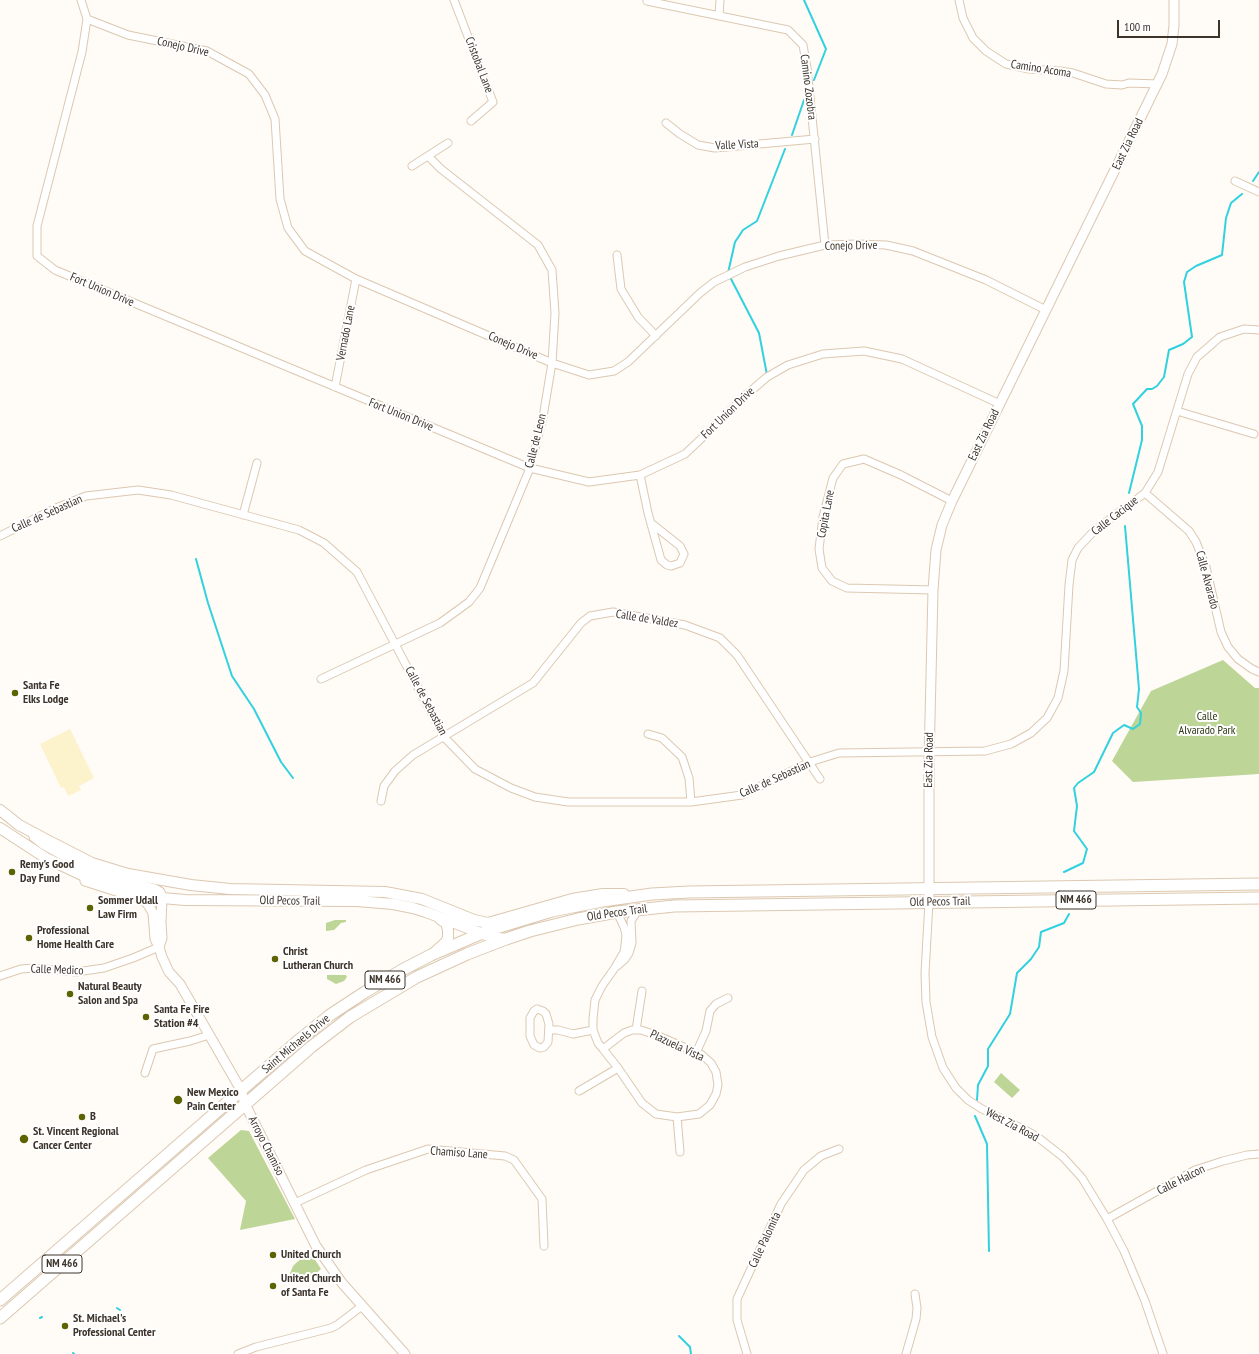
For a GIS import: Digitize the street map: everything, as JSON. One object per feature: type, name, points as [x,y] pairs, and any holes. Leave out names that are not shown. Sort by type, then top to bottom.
[{"type":"main road","name":"Old Pecos Trail","points":[[0,810],[19,825],[92,863],[128,874],[191,886],[230,889],[370,891],[395,893],[422,899],[474,920],[488,923],[572,899],[603,894],[1259,884]]},
{"type":"main road","name":"Old Pecos Trail","points":[[0,828],[46,858],[99,881],[162,898],[185,900],[377,902],[401,905],[426,912],[480,934],[506,939],[560,923],[617,912],[674,906],[1259,898]]},
{"type":"main road","points":[[617,912],[626,903],[689,892]]},
{"type":"main road","name":"Saint Michaels Drive","points":[[0,1300],[330,1014],[365,992],[431,955],[480,934],[552,911],[602,901],[652,894]]},
{"type":"main road","points":[[426,912],[444,922],[448,930],[448,938],[446,942],[431,955]]},
{"type":"main road","name":"Saint Michaels Drive","points":[[0,1318],[311,1047],[350,1017],[416,978],[447,963],[506,939]]},
{"type":"main road","points":[[10,1309],[14,1294],[41,1272],[55,1252]]},
{"type":"street","name":"Fort Union Drive","points":[[82,0],[87,19],[82,52],[36,226],[36,256],[55,270],[530,468],[589,482],[640,475],[685,454],[755,386],[788,365],[823,354],[864,351],[902,359],[1000,404]]},
{"type":"street","name":"Cristobal Lane","points":[[454,0],[493,102],[471,122]]},
{"type":"street","points":[[719,16],[720,0]]},
{"type":"street","name":"Camino Acoma","points":[[960,0],[963,18],[973,38],[986,51],[1006,64],[1029,69],[1060,70],[1106,84],[1158,84]]},
{"type":"street","name":"East Zia Road","points":[[929,902],[929,752],[932,590],[936,550],[942,525],[952,501],[1167,64],[1172,44],[1174,0]]},
{"type":"street","name":"Camino Zozobra","points":[[647,1],[788,30],[803,45],[808,68],[825,245]]},
{"type":"street","name":"Conejo Drive","points":[[87,19],[128,35],[207,51],[249,74],[265,95],[275,119],[280,199],[288,228],[305,251],[356,279],[552,363],[589,375],[614,371],[628,362],[700,293],[723,277],[745,267],[779,256],[825,245],[886,245],[913,251],[986,280],[1046,310]]},
{"type":"street","name":"Valle Vista","points":[[666,123],[698,145],[715,148],[815,139]]},
{"type":"street","points":[[412,166],[448,143]]},
{"type":"street","name":"Calle de Leon","points":[[321,679],[440,623],[469,602],[480,588],[530,468],[543,417],[552,363],[555,313],[552,270],[538,245],[441,169],[428,156]]},
{"type":"street","points":[[1235,181],[1259,192]]},
{"type":"street","points":[[617,255],[621,289],[638,317],[656,336]]},
{"type":"street","name":"Vernado Lane","points":[[336,387],[356,279]]},
{"type":"street","name":"Calle Cacique","points":[[929,752],[985,751],[1011,744],[1031,734],[1044,721],[1058,698],[1064,671],[1069,585],[1072,560],[1078,548],[1094,531],[1145,492],[1158,472],[1188,374],[1197,357],[1220,337],[1244,329],[1259,330]]},
{"type":"street","points":[[1177,411],[1254,434]]},
{"type":"street","name":"Copita Lane","points":[[932,590],[847,588],[832,581],[822,568],[819,549],[823,516],[833,478],[843,464],[864,459],[901,475],[952,501]]},
{"type":"street","points":[[243,515],[257,463]]},
{"type":"street","points":[[640,475],[651,523],[661,560],[667,565],[671,566],[680,563],[684,554],[680,546],[651,523]]},
{"type":"street","name":"Calle de Sebastian","points":[[0,536],[56,508],[86,496],[138,490],[171,495],[299,530],[324,543],[357,572],[444,737],[475,769],[511,788],[535,797],[568,802],[691,802],[742,796],[810,762],[839,753],[929,752]]},
{"type":"street","name":"Calle Alvarado","points":[[1145,492],[1189,531],[1196,542],[1206,567],[1221,632],[1228,647],[1238,659],[1259,672]]},
{"type":"street","name":"Calle de Valdez","points":[[381,802],[384,786],[395,771],[413,755],[533,683],[580,623],[590,616],[613,612],[685,625],[720,638],[737,654],[820,779]]},
{"type":"street","points":[[648,734],[662,738],[682,756],[689,778],[691,802]]},
{"type":"street","points":[[19,825],[44,844],[75,862],[111,876],[155,889],[160,892],[162,898]]},
{"type":"street","points":[[46,858],[80,879],[146,902],[153,913],[155,939],[159,947]]},
{"type":"street","name":"Arroyo Chamiso","points":[[162,898],[162,938],[159,947],[169,972],[180,984],[241,1090],[245,1104],[316,1246],[331,1270],[405,1354]]},
{"type":"street","name":"West Zia Road","points":[[929,902],[925,965],[926,1002],[932,1037],[943,1068],[956,1088],[968,1100],[982,1109],[1029,1132],[1063,1157],[1082,1178],[1107,1219],[1133,1271],[1163,1354]]},
{"type":"street","name":"Plazuela Vista","points":[[614,969],[629,953],[632,943],[631,921],[638,910]]},
{"type":"street","name":"Plazuela Vista","points":[[603,1049],[624,1033],[641,1030],[696,1052],[706,1059],[715,1069],[718,1090],[714,1099],[703,1112],[695,1115],[677,1117],[662,1116],[652,1111],[642,1103],[618,1068],[598,1043],[593,1030],[595,1000],[602,986],[624,952],[626,942],[624,927],[617,912]]},
{"type":"street","name":"Calle Medico","points":[[0,976],[21,969],[34,968],[76,972],[104,968],[159,947]]},
{"type":"street","points":[[636,1030],[638,1005],[642,991]]},
{"type":"street","points":[[696,1052],[706,1031],[710,1011],[716,1004],[728,998]]},
{"type":"street","points":[[540,1009],[546,1014],[550,1030],[546,1044],[542,1048],[536,1047],[532,1042],[529,1030],[530,1018],[534,1011],[540,1009]]},
{"type":"street","points":[[550,1030],[558,1030],[574,1034],[593,1030]]},
{"type":"street","points":[[145,1073],[153,1049],[190,1042],[209,1035]]},
{"type":"street","points":[[579,1091],[618,1068]]},
{"type":"street","points":[[677,1117],[680,1152]]},
{"type":"street","name":"Chamiso Lane","points":[[295,1203],[366,1170],[428,1149],[505,1156],[514,1160],[542,1198],[544,1246]]},
{"type":"street","name":"Calle Palomita","points":[[747,1354],[737,1320],[737,1299],[781,1204],[804,1170],[821,1156],[839,1149]]},
{"type":"street","name":"Calle Halcon","points":[[1107,1219],[1195,1170],[1229,1159],[1259,1154]]},
{"type":"street","points":[[906,1354],[916,1319],[917,1308],[914,1294]]},
{"type":"street","points":[[238,1354],[256,1347],[331,1328],[338,1325],[362,1306]]},
{"type":"green space","name":"Calle Alvarado Park","points":[[1223,660],[1255,688],[1259,688],[1259,774],[1133,782],[1112,761],[1151,691]]},
{"type":"green space","points":[[335,920],[346,920],[346,922],[341,923],[334,930],[326,931],[326,923]]},
{"type":"green space","points":[[327,975],[346,975],[347,977],[344,981],[336,984],[327,979]]},
{"type":"green space","points":[[1001,1073],[1020,1090],[1012,1098],[994,1082]]},
{"type":"green space","points":[[241,1130],[249,1131],[295,1219],[240,1230],[246,1201],[208,1158]]},
{"type":"green space","points":[[312,1255],[321,1269],[314,1275],[307,1277],[289,1276],[293,1266],[296,1263],[301,1259]]},
{"type":"sand","points":[[70,729],[94,778],[79,786],[81,790],[68,796],[64,787],[61,788],[40,744]]},
{"type":"waterway","points":[[804,0],[826,49],[814,80]]},
{"type":"waterway","points":[[792,135],[804,100]]},
{"type":"waterway","points":[[728,273],[735,242],[743,230],[757,221],[785,149]]},
{"type":"waterway","points":[[1253,181],[1259,172]]},
{"type":"waterway","points":[[1129,493],[1142,440],[1142,426],[1133,404],[1147,389],[1152,389],[1157,386],[1164,377],[1169,350],[1183,344],[1192,337],[1184,282],[1187,272],[1196,266],[1222,255],[1226,218],[1231,203],[1242,194]]},
{"type":"waterway","points":[[730,277],[759,333],[767,375]]},
{"type":"waterway","points":[[1064,872],[1083,863],[1087,849],[1074,831],[1077,806],[1074,788],[1078,783],[1094,772],[1113,733],[1124,725],[1133,729],[1140,724],[1141,713],[1137,707],[1139,689],[1125,526]]},
{"type":"waterway","points":[[196,559],[208,603],[232,676],[254,709],[281,762],[293,778]]},
{"type":"waterway","points":[[977,1100],[978,1085],[988,1066],[988,1049],[1010,1014],[1017,973],[1031,959],[1039,947],[1041,932],[1064,923],[1069,914]]},
{"type":"waterway","points":[[975,1116],[987,1144],[989,1251]]},
{"type":"waterway","points":[[679,1336],[690,1347],[691,1354]]},
{"type":"place","name":"Santa Fe Elks Lodge","points":[[15,693]]},
{"type":"place","name":"Remy's Good Day Fund","points":[[12,872]]},
{"type":"place","name":"Sommer Udall Law Firm","points":[[90,908]]},
{"type":"place","name":"Professional Home Health Care","points":[[29,938]]},
{"type":"place","name":"Christ Lutheran Church","points":[[275,959]]},
{"type":"place","name":"Natural Beauty Salon and Spa","points":[[70,994]]},
{"type":"place","name":"Santa Fe Fire Station #4","points":[[146,1017]]},
{"type":"place","name":"New Mexico Pain Center","points":[[178,1100]]},
{"type":"place","name":"B","points":[[82,1117]]},
{"type":"place","name":"St. Vincent Regional Cancer Center","points":[[24,1139]]},
{"type":"place","name":"United Church","points":[[273,1255]]},
{"type":"place","name":"United Church of Santa Fe","points":[[273,1286]]},
{"type":"place","name":"St. Michael's Professional Center","points":[[65,1326]]}]
